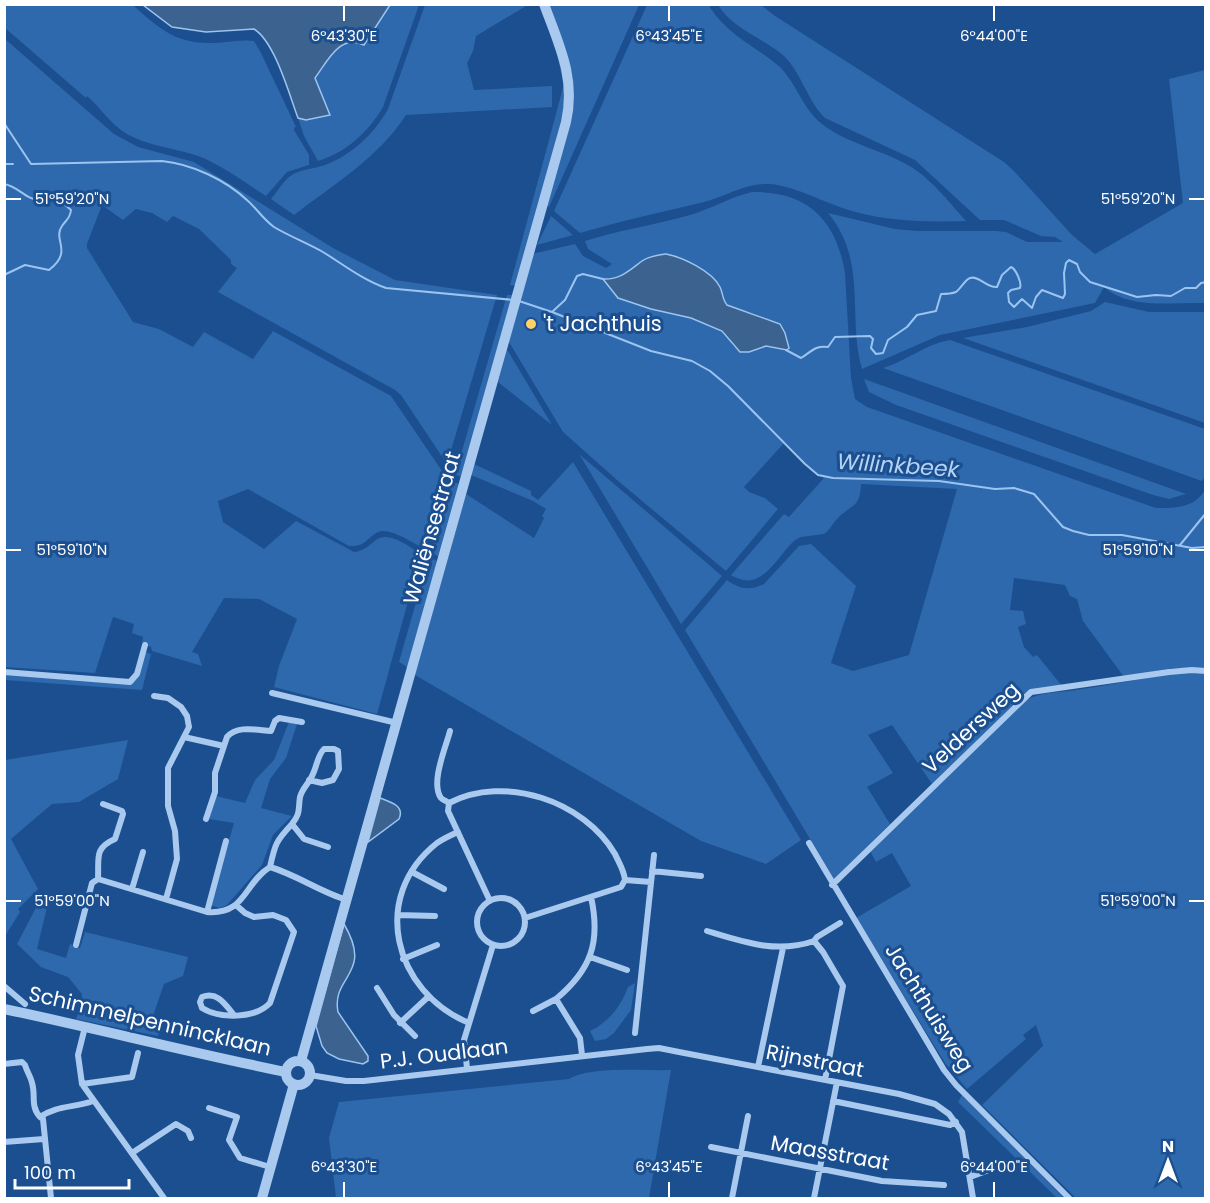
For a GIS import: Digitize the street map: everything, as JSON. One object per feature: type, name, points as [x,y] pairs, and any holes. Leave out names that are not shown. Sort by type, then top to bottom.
[{"type":"street","name":"Waliënsestraat","points":[[301,1061],[519,294],[570,106],[568,71],[544,4]]},
{"type":"street","points":[[4,672],[130,682],[137,674],[145,645]]},
{"type":"street","name":"Veldersweg","points":[[832,885],[1031,692],[1169,672],[1206,671]]},
{"type":"street","points":[[272,693],[398,723]]},
{"type":"street","points":[[154,696],[168,698],[181,707],[187,716],[189,727],[168,768],[168,806],[175,831],[177,859],[166,899]]},
{"type":"street","points":[[206,819],[215,792],[215,773],[227,737],[237,729],[271,731],[275,721],[279,718],[302,722]]},
{"type":"street","points":[[449,803],[441,797],[437,785],[438,773],[450,731]]},
{"type":"street","points":[[184,737],[224,746]]},
{"type":"street","points":[[270,867],[278,838],[299,816],[300,794],[324,749],[338,751],[339,769],[333,780],[322,783],[309,780]]},
{"type":"street","points":[[449,803],[480,794],[502,792],[528,794],[559,804],[578,815],[610,846],[624,873],[625,880],[621,887],[525,918]]},
{"type":"street","points":[[449,803],[448,811],[490,901]]},
{"type":"street","points":[[98,879],[99,849],[103,844],[115,838],[123,814],[122,811],[104,804]]},
{"type":"street","points":[[292,824],[304,839],[328,847]]},
{"type":"street","points":[[458,832],[438,843],[412,872],[400,902],[398,930],[403,959],[411,976],[428,997],[454,1016],[469,1023]]},
{"type":"street","points":[[207,912],[226,841]]},
{"type":"street","name":"Jachthuisweg","points":[[809,843],[944,1070],[956,1085],[1069,1198]]},
{"type":"street","points":[[132,889],[143,852]]},
{"type":"street","points":[[635,1034],[654,855]]},
{"type":"street","points":[[98,879],[207,912],[220,913],[236,905],[260,873],[270,867],[282,870],[322,891],[347,900]]},
{"type":"street","points":[[652,870],[701,876]]},
{"type":"street","points":[[412,872],[444,889]]},
{"type":"street","points":[[76,945],[92,883],[98,879]]},
{"type":"street","points":[[625,880],[651,882]]},
{"type":"street","points":[[532,1011],[556,999],[573,985],[590,957],[595,934],[591,897]]},
{"type":"street","points":[[499,898],[515,903],[522,909],[525,918],[525,928],[521,937],[513,944],[503,946],[493,945],[485,940],[477,924],[478,915],[483,907],[499,898]]},
{"type":"street","points":[[234,1015],[218,997],[210,995],[202,997],[200,1002],[202,1008],[210,1013],[234,1015],[264,1009],[270,1003],[294,932],[286,920],[273,915],[254,917],[236,905]]},
{"type":"street","points":[[398,915],[435,916]]},
{"type":"street","points":[[707,931],[752,945],[783,948],[814,941],[840,923]]},
{"type":"street","points":[[814,941],[824,952],[843,986],[825,1080]]},
{"type":"street","points":[[403,959],[437,945]]},
{"type":"street","points":[[466,1068],[465,1040],[493,945]]},
{"type":"street","points":[[758,1067],[783,948]]},
{"type":"street","points":[[590,957],[627,970]]},
{"type":"street","points":[[4,986],[26,1004]]},
{"type":"street","points":[[377,988],[400,1023],[415,1036]]},
{"type":"street","points":[[400,1023],[428,997]]},
{"type":"street","points":[[556,999],[580,1038],[582,1055]]},
{"type":"street","name":"Schimmelpennincklaan","points":[[4,1009],[286,1072]]},
{"type":"street","points":[[85,1027],[78,1055],[82,1084],[164,1198]]},
{"type":"street","name":"Rijnstraat","points":[[582,1055],[659,1048],[920,1099],[943,1108],[956,1122]]},
{"type":"street","points":[[82,1084],[132,1077],[138,1053]]},
{"type":"street","name":"P.J. Oudlaan","points":[[310,1075],[346,1081],[364,1081],[582,1055]]},
{"type":"street","points":[[301,1061],[309,1066],[310,1075],[306,1082],[294,1084],[286,1072],[293,1062],[301,1061]]},
{"type":"street","points":[[4,1064],[19,1062],[25,1065],[28,1076],[32,1080],[33,1103],[37,1114],[43,1119],[51,1198]]},
{"type":"street","points":[[814,1198],[837,1082]]},
{"type":"street","points":[[262,1198],[294,1084]]},
{"type":"street","points":[[40,1116],[52,1109],[82,1105],[93,1101]]},
{"type":"street","points":[[833,1101],[950,1125],[956,1122],[965,1146],[973,1198]]},
{"type":"street","points":[[210,1108],[237,1117],[229,1140],[240,1158],[270,1167]]},
{"type":"street","points":[[732,1198],[748,1116]]},
{"type":"street","points":[[132,1153],[176,1124],[189,1131],[191,1138]]},
{"type":"street","points":[[4,1142],[44,1139]]},
{"type":"street","name":"Maasstraat","points":[[711,1147],[882,1181],[944,1185]]},
{"type":"street","points":[[970,1177],[1011,1162]]},
{"type":"shaded area","points":[[708,4],[715,15],[732,32],[781,68],[815,118],[822,124],[841,136],[915,169],[966,221],[923,221],[866,215],[780,185],[761,184],[704,202],[580,233],[554,211],[647,5]]},
{"type":"shaded area","points":[[4,5],[133,5],[168,33],[187,41],[211,43],[254,41],[296,127],[294,130],[309,155],[309,165],[287,172],[266,196],[216,164],[127,134],[87,96],[86,98],[5,28]]},
{"type":"shaded area","points":[[143,5],[390,5],[364,45],[355,42],[348,43],[329,57],[315,78],[330,115],[306,120],[298,118],[275,57],[262,36],[254,29],[206,32],[172,27]]},
{"type":"shaded area","points":[[390,5],[419,5],[383,107],[356,140],[338,153],[318,161],[304,136],[298,118],[306,120],[330,115],[315,78],[341,46],[355,42],[364,44]]},
{"type":"shaded area","points":[[425,5],[526,5],[476,36],[473,51],[467,63],[474,90],[552,86],[552,107],[406,115],[383,144],[369,157],[294,215],[271,199],[293,174],[325,165],[345,155],[376,127],[388,109]]},
{"type":"shaded area","points":[[547,5],[639,5],[549,207],[546,205],[570,116]]},
{"type":"shaded area","points":[[718,5],[761,5],[1004,162],[1072,235],[1095,254],[1183,203],[1169,79],[1205,70],[1205,303],[1139,302],[1114,294],[1104,287],[1095,303],[940,335],[862,369],[848,250],[840,231],[828,213],[895,229],[996,231],[1006,232],[1027,242],[1063,242],[1055,237],[1041,236],[1004,220],[980,220],[915,160],[825,118],[784,56],[732,21]]},
{"type":"shaded area","points":[[5,39],[114,134],[138,147],[194,162],[333,248],[395,280],[497,295],[447,464],[401,395],[395,390],[218,292],[237,268],[199,229],[173,216],[167,222],[152,213],[136,209],[123,220],[102,205],[87,244],[87,248],[133,322],[159,329],[193,347],[204,332],[253,359],[273,331],[391,396],[444,474],[423,548],[401,536],[383,531],[362,544],[349,546],[248,489],[218,501],[223,522],[264,549],[296,521],[354,552],[381,537],[387,537],[421,554],[377,714],[274,687],[279,666],[297,619],[259,599],[224,598],[192,652],[198,654],[202,666],[152,651],[151,647],[142,644],[143,637],[132,633],[134,624],[113,617],[95,673],[5,667]]},
{"type":"shaded area","points":[[564,84],[565,106],[517,286],[510,285]]},
{"type":"shaded area","points":[[771,193],[788,197],[803,203],[826,223],[841,254],[845,273],[851,378],[855,399],[867,407],[1156,508],[1190,504],[1205,490],[1205,668],[1173,668],[1124,677],[1083,621],[1077,599],[1070,596],[1065,585],[1014,578],[1010,610],[1023,611],[1026,624],[1018,627],[1024,647],[1033,657],[1037,655],[1062,686],[1038,689],[1021,698],[932,784],[892,725],[868,735],[893,773],[867,787],[890,824],[834,879],[685,630],[727,580],[745,588],[754,588],[764,584],[799,546],[811,544],[856,586],[831,663],[853,671],[909,655],[957,489],[861,484],[857,502],[842,514],[824,534],[795,540],[760,577],[742,580],[731,575],[784,514],[789,517],[824,478],[810,468],[785,442],[744,487],[749,492],[765,498],[778,509],[726,571],[563,432],[509,342],[532,254],[575,244],[583,256],[606,268],[612,264],[588,249],[585,241],[690,215],[744,194]],"holes":[[[655,256],[677,256],[699,268],[720,287],[727,305],[759,315],[775,323],[787,335],[789,348],[787,350],[767,347],[734,347],[722,331],[691,318],[651,309],[618,298],[604,280],[618,277]]]},
{"type":"shaded area","points":[[551,216],[573,235],[537,245]]},
{"type":"shaded area","points":[[666,254],[704,270],[720,287],[727,305],[780,324],[789,348],[787,350],[766,346],[749,352],[740,352],[722,331],[691,318],[651,309],[618,298],[603,279],[620,276],[648,258]]},
{"type":"shaded area","points":[[507,295],[515,295],[462,477],[455,475]]},
{"type":"shaded area","points":[[1105,302],[1149,312],[1205,312],[1205,423],[963,338],[1027,327],[1091,311]]},
{"type":"shaded area","points":[[950,340],[1205,429],[1205,476],[1202,481],[883,368],[933,345]]},
{"type":"shaded area","points":[[508,351],[552,425],[498,382]]},
{"type":"shaded area","points":[[864,379],[1186,494],[1169,499],[1153,495],[896,405],[869,392]]},
{"type":"shaded area","points":[[579,454],[722,576],[681,624],[581,457]]},
{"type":"shaded area","points":[[573,462],[801,840],[766,864],[701,841],[415,675],[466,494],[534,538],[544,518],[542,516],[546,509],[533,501],[471,475],[474,464],[531,491],[531,495],[538,500]]},
{"type":"shaded area","points":[[453,482],[460,484],[439,557],[430,552]]},
{"type":"shaded area","points":[[429,557],[437,561],[407,667],[399,662]]},
{"type":"shaded area","points":[[143,651],[151,654],[142,690],[5,680],[4,673],[130,682]]},
{"type":"shaded area","points":[[1178,673],[1205,673],[1205,1198],[1076,1198],[982,1105],[1043,1046],[1036,1025],[1023,1035],[1026,1039],[967,1089],[945,1063],[856,918],[911,886],[892,853],[876,862],[870,851],[1025,701],[1043,694]]},
{"type":"shaded area","points":[[289,722],[297,724],[286,758],[270,779],[261,808],[292,816],[273,835],[262,865],[227,905],[220,908],[210,905],[234,823],[209,819],[216,796],[245,803],[255,780],[274,760]]},
{"type":"shaded area","points":[[128,740],[118,779],[79,802],[52,804],[11,839],[38,889],[18,909],[20,912],[5,936],[5,760]]},
{"type":"shaded area","points":[[380,798],[399,808],[399,819],[368,842]]},
{"type":"shaded area","points":[[50,895],[37,949],[66,958],[70,944],[80,948],[85,932],[188,957],[183,976],[164,984],[152,1019],[162,1023],[158,1036],[76,1019],[82,1003],[82,994],[68,977],[41,967],[17,944],[40,900]]},
{"type":"shaded area","points":[[344,924],[355,954],[350,973],[337,1000],[338,1012],[368,1056],[368,1061],[363,1064],[339,1059],[327,1053],[322,1046],[316,1026]]},
{"type":"shaded area","points":[[635,983],[631,1010],[614,1033],[606,1039],[595,1041],[590,1031],[609,1018],[622,1001],[628,987]]},
{"type":"shaded area","points":[[671,1070],[649,1198],[336,1198],[329,1138],[339,1102],[569,1079],[590,1072]]},
{"type":"shaded area","points":[[962,1095],[1064,1198],[1057,1198],[958,1102]]},
{"type":"waterway","points":[[4,123],[31,164],[162,161],[197,169],[230,186],[274,227],[323,252],[361,277],[386,288],[514,300]]},
{"type":"waterway","points":[[4,164],[13,164]]},
{"type":"waterway","points":[[4,184],[35,199],[42,200],[58,193],[63,203],[71,210],[60,231],[60,257],[49,270],[25,265],[4,275]]},
{"type":"waterway","points":[[786,350],[801,358],[816,348],[828,347],[835,337],[870,336],[873,339],[871,348],[876,354],[883,353],[888,340],[907,327],[917,315],[936,311],[941,294],[956,292],[970,278],[997,287],[1002,275],[1011,267],[1017,273],[1020,286],[1008,293],[1009,302],[1014,307],[1022,299],[1032,308],[1036,297],[1042,290],[1063,298],[1065,294],[1064,273],[1069,260],[1077,264],[1080,272],[1090,282],[1137,297],[1171,296],[1185,288],[1196,288],[1206,282]]},
{"type":"waterway","points":[[519,301],[552,312],[565,300],[577,276],[583,274],[603,279]]},
{"type":"waterway","name":"Willinkbeek","points":[[552,312],[651,351],[692,361],[710,371],[818,475],[833,478],[939,481],[995,489],[1014,488],[1034,494],[1063,527],[1073,531],[1089,535],[1122,535],[1192,548],[1206,547]]},
{"type":"waterway","points":[[1180,545],[1206,513]]},
{"type":"place","name":"'t Jachthuis","points":[[531,324]]}]
